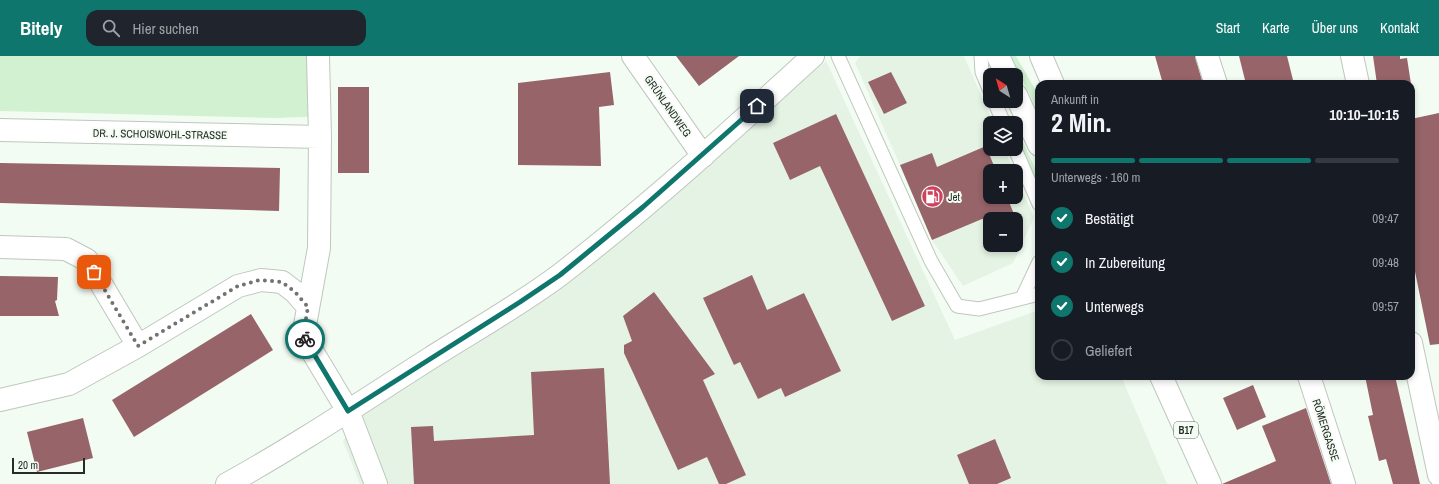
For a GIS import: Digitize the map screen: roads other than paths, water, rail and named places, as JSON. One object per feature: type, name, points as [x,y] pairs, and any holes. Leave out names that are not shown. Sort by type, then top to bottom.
[{"type":"street","points":[[318,56],[320,137],[319,248],[303,336],[348,411],[376,484]]},
{"type":"street","name":"GRÜNLANDWEG","points":[[633,56],[703,156]]},
{"type":"street","points":[[227,484],[348,411],[560,275],[631,218],[703,156],[813,56]]},
{"type":"street","points":[[998,56],[1003,68]]},
{"type":"street","points":[[1041,56],[1051,80]]},
{"type":"street","points":[[1207,56],[1215,80]]},
{"type":"street","points":[[1352,56],[1357,80]]},
{"type":"street","points":[[1022,108],[1035,136]]},
{"type":"street","name":"DR. J. SCHOISWOHL-STRASSE","points":[[0,130],[320,137]]},
{"type":"street","points":[[0,247],[66,249],[87,260],[138,346]]},
{"type":"street","points":[[0,400],[69,384],[138,346],[238,286],[260,280],[282,282],[295,292],[308,307]]},
{"type":"street","points":[[1415,362],[1439,475]]},
{"type":"street","name":"B17","points":[[1163,380],[1210,484]]},
{"type":"street","name":"RÖMERGASSE","points":[[1310,380],[1344,484]]},
{"type":"lane","points":[[838,56],[931,261],[957,306],[979,309],[1035,295]]},
{"type":"lane","points":[[980,56],[983,74]]},
{"type":"lane","points":[[1018,156],[1035,195]]},
{"type":"lane","points":[[1022,298],[1035,270]]},
{"type":"place","name":"Jet","points":[[932,197]]}]
